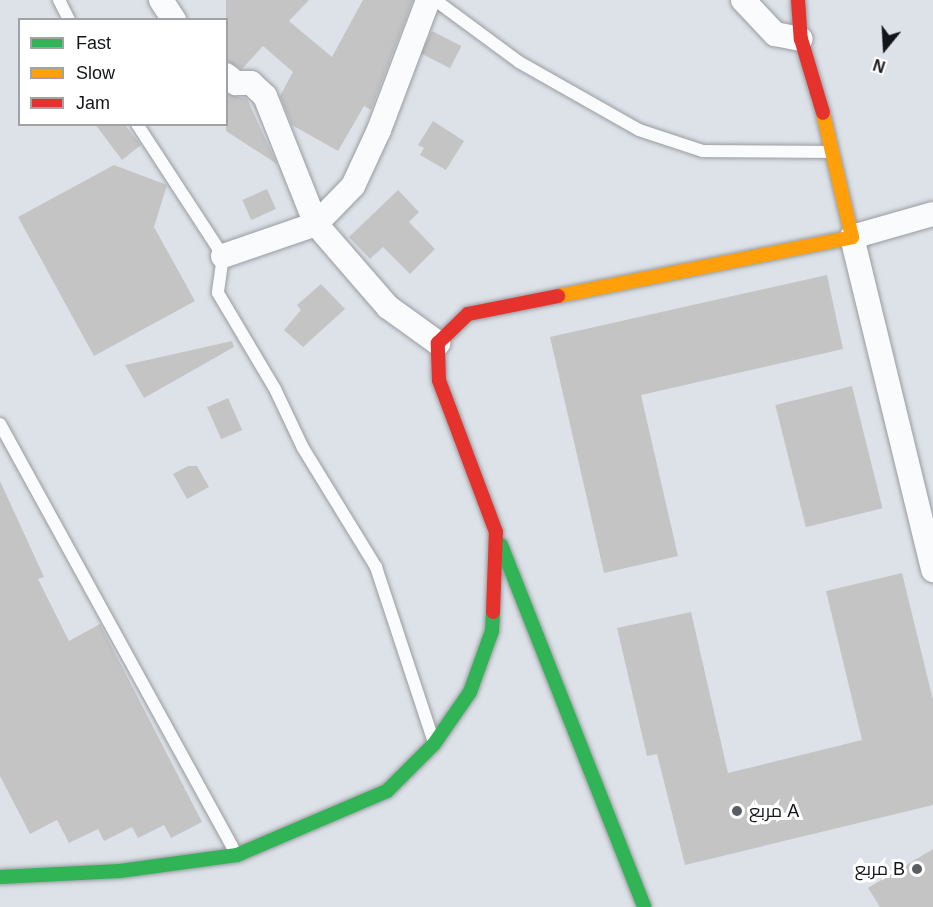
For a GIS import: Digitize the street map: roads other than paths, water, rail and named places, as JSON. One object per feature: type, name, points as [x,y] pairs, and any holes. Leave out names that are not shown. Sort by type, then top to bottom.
[{"type":"street","points":[[161,0],[173,18]]},
{"type":"street","points":[[223,256],[316,224],[353,186],[379,130],[428,0]]},
{"type":"street","points":[[743,0],[775,34],[801,39]]},
{"type":"street","points":[[798,0],[801,39],[834,152],[852,237],[933,570]]},
{"type":"street","points":[[228,77],[236,84],[251,83],[265,96],[316,224],[388,307],[438,343]]},
{"type":"street","points":[[644,907],[496,532],[439,380],[438,343],[468,314],[852,237],[933,216]]},
{"type":"street","points":[[0,877],[120,871],[237,855],[387,791],[434,744],[470,692],[492,632],[496,532]]},
{"type":"lane","points":[[59,0],[68,18]]},
{"type":"lane","points":[[435,0],[519,62],[639,130],[703,151],[834,152]]},
{"type":"lane","points":[[138,126],[223,256],[218,293],[275,389],[303,448],[376,567],[434,744]]},
{"type":"lane","points":[[0,424],[237,855]]},
{"type":"place","name":"مربع A","points":[[737,811]]},
{"type":"place","name":"مربع B","points":[[917,869]]}]
